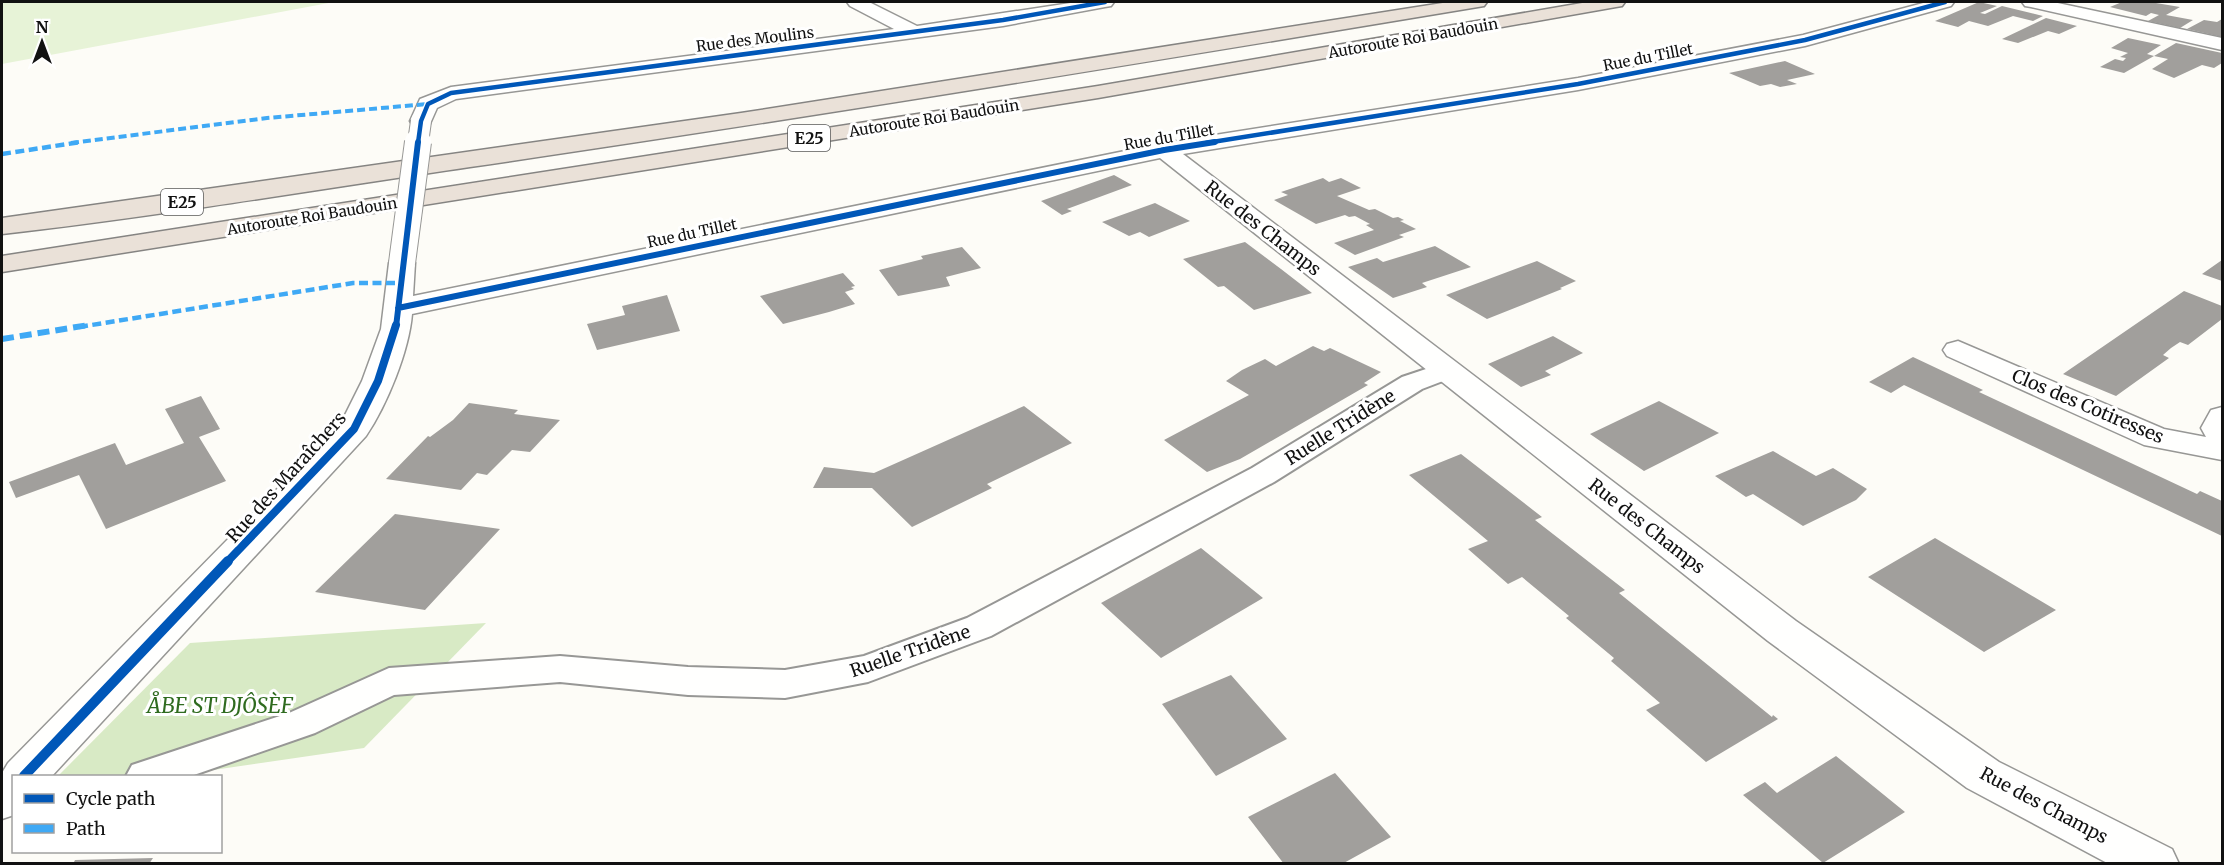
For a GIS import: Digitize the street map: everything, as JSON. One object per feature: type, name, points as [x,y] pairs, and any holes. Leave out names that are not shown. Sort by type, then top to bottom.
[{"type":"highway","name":"Autoroute Roi Baudouin","points":[[2,226],[374,176],[1073,69],[1478,2]]},
{"type":"highway","name":"Autoroute Roi Baudouin","points":[[2,264],[1086,94],[1616,2]]},
{"type":"street","points":[[856,2],[913,31]]},
{"type":"street","name":"Rue des Moulins","points":[[421,121],[428,104],[451,93],[1003,20],[1105,2]]},
{"type":"street","name":"Rue du Tillet","points":[[398,308],[1164,150],[1578,84],[1805,40],[1945,2]]},
{"type":"street","points":[[2031,2],[2223,44]]},
{"type":"street","name":"Rue des Maraîchers","points":[[26,775],[354,429],[378,381],[396,329],[402,263],[421,121]]},
{"type":"street","name":"Rue des Champs","points":[[1164,150],[1782,631],[1983,775],[2155,864]]},
{"type":"street","name":"Clos des Cotiresses","points":[[1958,350],[2156,438],[2223,450]]},
{"type":"street","points":[[2223,417],[2217,428],[2223,436]]},
{"type":"lane","name":"Ruelle Tridène","points":[[152,775],[302,723],[389,682],[560,669],[688,681],[785,684],[868,669],[979,627],[1263,474],[1412,383],[1447,370]]},
{"type":"green space","points":[[2,2],[334,2],[2,64]]},
{"type":"green space","name":"ÅBE ST DJÔSÈF","points":[[486,623],[364,748],[179,775],[59,775],[190,643]]},
{"type":"building","points":[[1979,2],[1997,6],[1980,13],[1985,14],[2002,6],[2043,16],[2033,21],[2013,16],[1988,26],[1969,21],[1958,27],[1935,21]]},
{"type":"building","points":[[2122,2],[2150,2],[2180,7],[2166,15],[2193,20],[2180,28],[2148,21],[2159,15],[2151,13],[2146,16],[2110,7]]},
{"type":"building","points":[[2046,18],[2077,26],[2059,34],[2048,31],[2018,43],[2002,39]]},
{"type":"building","points":[[2222,19],[2222,37],[2187,29],[2204,20],[2217,22]]},
{"type":"building","points":[[2128,38],[2161,45],[2147,54],[2154,56],[2124,73],[2100,67],[2115,59],[2123,61],[2126,58],[2120,57],[2128,53],[2111,48]]},
{"type":"building","points":[[2176,43],[2222,53],[2222,63],[2214,68],[2202,65],[2174,78],[2152,69],[2168,59],[2154,56]]},
{"type":"building","points":[[1785,61],[1815,74],[1787,80],[1797,84],[1780,87],[1771,84],[1760,86],[1729,73]]},
{"type":"building","points":[[1114,175],[1132,185],[1067,209],[1072,211],[1062,215],[1041,201]]},
{"type":"building","points":[[1323,178],[1329,182],[1341,178],[1361,188],[1337,196],[1369,210],[1375,209],[1393,218],[1398,217],[1404,220],[1400,221],[1416,229],[1399,235],[1404,237],[1355,255],[1334,243],[1374,230],[1366,225],[1370,224],[1355,216],[1345,215],[1316,224],[1274,200],[1288,195],[1281,192]]},
{"type":"building","points":[[1155,203],[1190,221],[1149,237],[1140,232],[1129,236],[1102,222]]},
{"type":"building","points":[[1245,242],[1312,293],[1254,310],[1224,286],[1218,287],[1183,259]]},
{"type":"building","points":[[1435,246],[1471,267],[1422,283],[1427,287],[1393,298],[1348,267],[1377,258],[1383,262]]},
{"type":"building","points":[[962,247],[981,268],[946,277],[950,286],[898,296],[879,270],[923,259],[921,256]]},
{"type":"building","points":[[2222,260],[2222,281],[2202,274]]},
{"type":"building","points":[[1537,261],[1576,281],[1560,288],[1562,289],[1487,319],[1446,295]]},
{"type":"building","points":[[843,273],[855,286],[851,287],[854,289],[845,292],[855,304],[829,312],[783,324],[760,296]]},
{"type":"building","points":[[2184,291],[2222,306],[2222,319],[2188,345],[2180,342],[2171,348],[2163,355],[2169,358],[2116,396],[2063,374]]},
{"type":"building","points":[[667,295],[680,331],[597,350],[587,324],[625,315],[622,306]]},
{"type":"building","points":[[1553,336],[1583,353],[1545,371],[1551,375],[1521,387],[1488,364]]},
{"type":"building","points":[[1313,346],[1324,351],[1330,348],[1381,372],[1364,383],[1368,385],[1240,459],[1207,472],[1164,440],[1249,395],[1226,381],[1242,370],[1265,359],[1276,366]]},
{"type":"building","points":[[1913,357],[1983,390],[1979,392],[2197,494],[2200,491],[2222,501],[2222,536],[1904,385],[1891,393],[1869,382]]},
{"type":"building","points":[[201,396],[220,429],[199,437],[226,481],[106,529],[79,475],[16,498],[9,482],[115,443],[126,465],[184,443],[165,409]]},
{"type":"building","points":[[1659,401],[1719,433],[1644,471],[1590,434]]},
{"type":"building","points":[[469,403],[518,410],[514,414],[560,420],[530,452],[512,450],[487,475],[477,473],[461,490],[386,479],[428,436],[430,437],[453,420]]},
{"type":"building","points":[[1024,406],[1072,443],[987,484],[992,488],[912,527],[872,488],[813,488],[824,467],[874,473]]},
{"type":"building","points":[[1773,451],[1816,476],[1833,468],[1867,489],[1856,500],[1803,526],[1753,494],[1746,497],[1715,476]]},
{"type":"building","points":[[1461,454],[1542,517],[1535,520],[1625,590],[1619,593],[1772,717],[1773,715],[1778,719],[1706,762],[1646,710],[1660,703],[1611,661],[1614,658],[1566,618],[1569,616],[1522,577],[1508,584],[1468,549],[1488,541],[1409,475]]},
{"type":"building","points":[[395,514],[500,529],[425,610],[315,592]]},
{"type":"building","points":[[1935,538],[2056,610],[1984,652],[1868,577]]},
{"type":"building","points":[[1201,548],[1263,598],[1161,658],[1101,603]]},
{"type":"building","points":[[1231,675],[1287,739],[1216,776],[1162,704]]},
{"type":"building","points":[[1836,756],[1905,812],[1823,863],[1743,795],[1765,782],[1777,793]]},
{"type":"building","points":[[1335,773],[1391,837],[1342,864],[1284,864],[1248,817]]},
{"type":"building","points":[[153,858],[149,864],[73,864],[75,860]]},
{"type":"marked path","points":[[2,154],[145,132],[267,118],[428,104]]},
{"type":"marked path","points":[[2,339],[353,283],[400,283]]},
{"type":"cycle path","points":[[25,775],[354,429],[378,381],[396,329],[402,263],[421,121],[428,104],[451,93],[1003,20],[1105,2]]},
{"type":"cycle path","points":[[398,308],[1164,150],[1578,84],[1805,40],[1945,2]]}]
